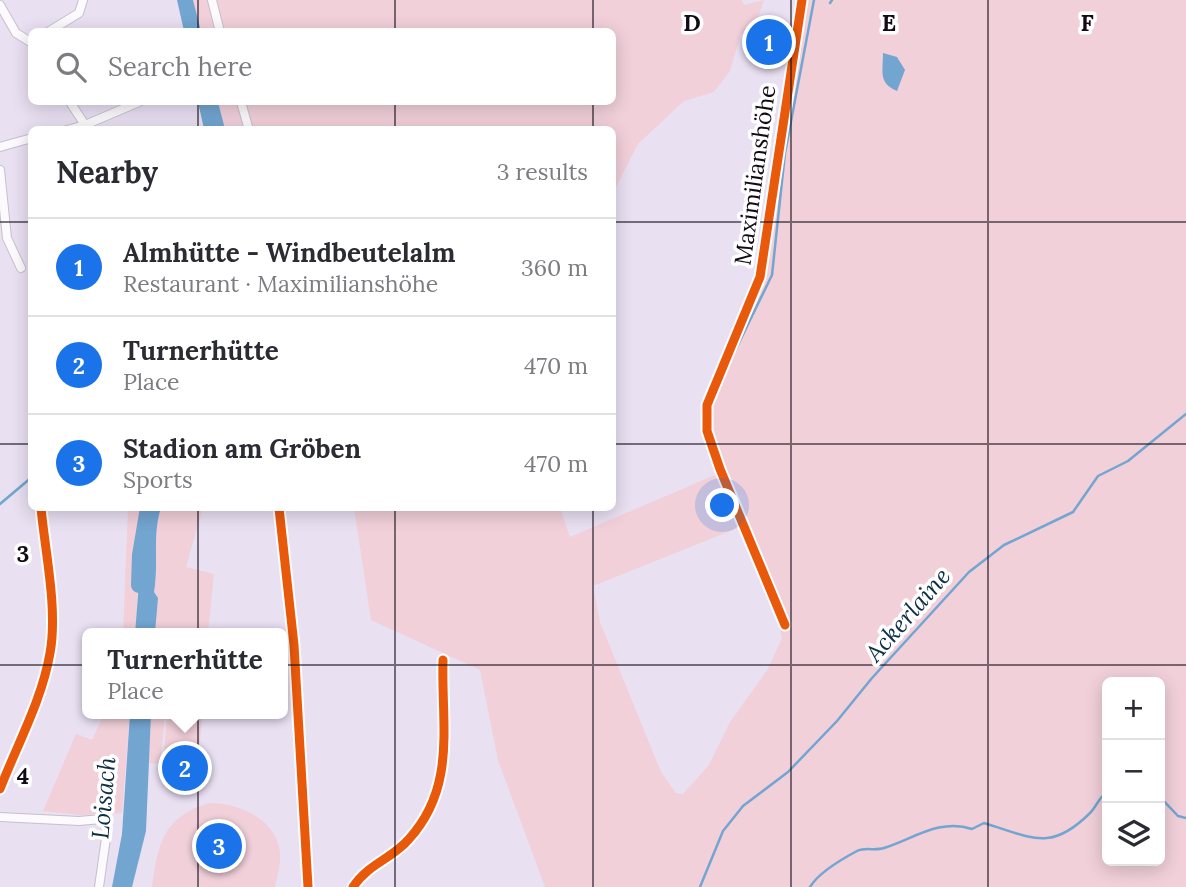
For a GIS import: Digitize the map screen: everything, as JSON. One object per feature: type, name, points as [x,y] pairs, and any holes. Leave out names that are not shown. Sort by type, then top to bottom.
[{"type":"street","points":[[56,28],[73,19],[83,7],[83,0]]},
{"type":"street","points":[[212,0],[219,28]]},
{"type":"street","name":"Maximilianshöhe","points":[[785,625],[720,469],[707,431],[706,405],[760,277],[802,0]]},
{"type":"street","points":[[0,5],[16,33],[28,40]]},
{"type":"street","points":[[72,105],[85,125]]},
{"type":"street","points":[[81,126],[132,105]]},
{"type":"street","points":[[242,105],[248,126]]},
{"type":"street","points":[[0,147],[28,139]]},
{"type":"street","points":[[0,170],[6,238],[20,268]]},
{"type":"street","points":[[0,789],[43,682],[51,651],[52,624],[41,511]]},
{"type":"street","points":[[279,511],[294,645],[308,887]]},
{"type":"street","points":[[353,887],[364,871],[407,841],[440,785],[446,730],[443,660]]},
{"type":"street","points":[[0,817],[79,821],[102,819],[107,831],[99,887]]},
{"type":"shaded area","points":[[193,0],[742,0],[744,5],[764,0],[752,35],[741,34],[730,71],[714,92],[684,101],[638,144],[616,187],[616,126],[224,126],[219,105],[616,105],[616,28],[200,28]]},
{"type":"shaded area","points":[[806,0],[1186,0],[1186,887],[545,887],[498,760],[480,670],[371,620],[354,511],[561,511],[570,537],[715,475],[701,414],[716,395],[738,334],[765,272],[778,169]],"holes":[[[740,527],[776,615],[782,638],[768,669],[730,722],[709,765],[683,794],[676,793],[661,772],[600,622],[593,586]]]},
{"type":"shaded area","points":[[128,511],[144,511],[135,628],[123,628]]},
{"type":"shaded area","points":[[160,511],[202,511],[186,567],[214,574],[209,628],[155,628],[158,598],[154,592]]},
{"type":"shaded area","points":[[102,719],[130,719],[122,813],[80,815],[43,811],[76,734],[92,740]]},
{"type":"shaded area","points":[[151,719],[164,719],[160,764],[149,763]]},
{"type":"shaded area","points":[[167,719],[202,719],[199,756],[164,754]]},
{"type":"shaded area","points":[[209,803],[244,810],[255,815],[272,831],[280,854],[275,887],[152,887],[161,845],[172,824],[194,809]]},
{"type":"water","points":[[177,0],[193,0],[200,28],[183,28]]},
{"type":"water","points":[[883,53],[897,57],[905,70],[897,91],[884,80]]},
{"type":"water","points":[[199,105],[219,105],[224,126],[203,126]]},
{"type":"water","points":[[145,511],[160,511],[154,592],[158,598],[155,628],[135,628]]},
{"type":"water","points":[[130,719],[151,719],[146,831],[132,887],[112,887],[122,834]]},
{"type":"waterway","points":[[734,353],[772,275],[785,153],[814,0]]},
{"type":"waterway","name":"Ackerlaine","points":[[700,887],[723,831],[743,806],[788,772],[837,721],[872,678],[969,572],[1004,545],[1073,512],[1098,476],[1128,461],[1186,414]]},
{"type":"waterway","points":[[0,504],[28,480]]},
{"type":"waterway","name":"Loisach","points":[[139,585],[140,555],[147,511]]},
{"type":"waterway","points":[[810,887],[825,871],[857,851],[884,848],[938,828],[960,826],[972,829],[984,823],[1028,837],[1051,837],[1076,825],[1090,813],[1102,796]]},
{"type":"waterway","points":[[1165,802],[1178,816],[1186,818]]},
{"type":"cycle path","points":[[785,625],[720,469],[707,431],[707,405],[760,277],[802,0]]},
{"type":"cycle path","points":[[0,789],[35,705],[50,653],[52,600],[41,511]]},
{"type":"cycle path","points":[[279,511],[294,645],[308,887]]},
{"type":"cycle path","points":[[353,887],[366,872],[409,839],[424,819],[434,798],[443,754],[443,660]]},
{"type":"place","name":"Almhütte - Windbeutelalm","points":[[769,42]]},
{"type":"place","name":"Turnerhütte","points":[[185,768]]},
{"type":"place","name":"Stadion am Gröben","points":[[219,846]]}]
